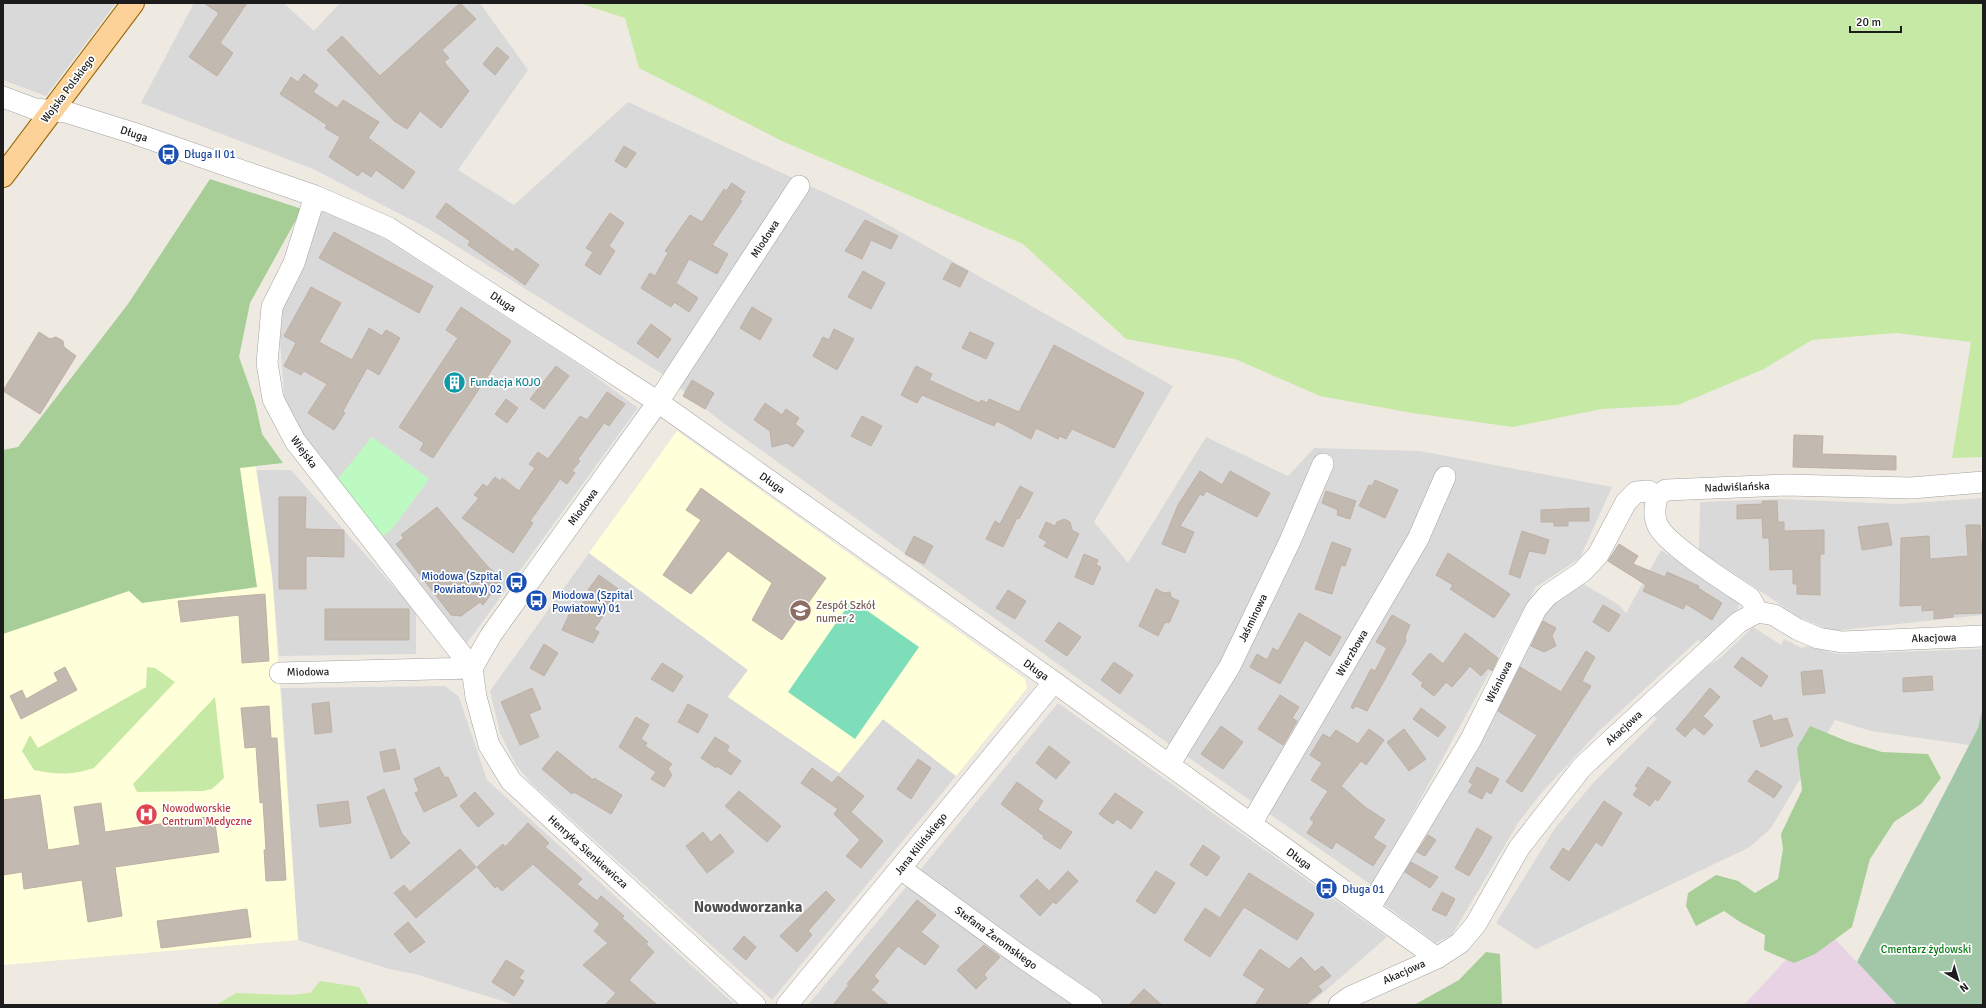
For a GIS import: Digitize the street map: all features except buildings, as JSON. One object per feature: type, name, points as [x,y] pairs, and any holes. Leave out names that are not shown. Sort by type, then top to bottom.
[{"type":"main road","name":"Wojska Polskiego","points":[[3,176],[133,3]]},
{"type":"street","name":"Długa","points":[[3,97],[35,109],[66,112],[90,119],[315,196],[389,228],[658,402],[1054,682],[1437,958]]},
{"type":"street","name":"Miodowa","points":[[280,673],[472,668],[491,635],[658,402],[799,186]]},
{"type":"street","name":"Wiejska","points":[[315,196],[294,263],[272,306],[267,363],[273,399],[295,441],[472,668]]},
{"type":"street","name":"Jaśminowa","points":[[1169,765],[1230,666],[1290,541],[1323,464]]},
{"type":"street","name":"Wierzbowa","points":[[1251,824],[1418,539],[1445,477]]},
{"type":"street","name":"Nadwiślańska","points":[[1657,496],[1666,490],[1785,485],[1911,488],[1983,482]]},
{"type":"street","name":"Wiśniowa","points":[[1370,909],[1470,741],[1536,609],[1548,594],[1582,572],[1598,555],[1626,502],[1636,492],[1648,490],[1657,496]]},
{"type":"street","points":[[1657,496],[1654,512],[1658,527],[1670,541],[1750,598],[1758,612]]},
{"type":"street","name":"Akacjowa","points":[[1339,1005],[1350,997],[1437,958],[1460,943],[1476,924],[1519,848],[1582,767],[1740,622],[1758,612],[1774,615],[1797,629],[1818,638],[1842,642],[1983,636]]},
{"type":"street","name":"Henryka Sienkiewicza","points":[[472,668],[476,697],[489,745],[510,781],[755,1005]]},
{"type":"street","name":"Jana Kilińskiego","points":[[787,1005],[901,869],[1054,682]]},
{"type":"street","name":"Stefana Żeromskiego","points":[[901,869],[1018,955],[1092,1005]]},
{"type":"shaded area","points":[[3,3],[116,3],[46,96],[3,80]]},
{"type":"shaded area","points":[[194,3],[284,3],[314,31],[340,3],[480,3],[528,70],[458,170],[514,205],[628,102],[862,210],[1173,386],[1094,522],[1128,563],[1206,437],[1288,476],[1314,448],[1420,451],[1612,487],[1580,558],[1536,587],[1373,886],[1169,744],[718,419],[664,375],[429,229],[313,169],[141,103]]},
{"type":"shaded area","points":[[311,203],[356,223],[383,238],[581,366],[638,408],[467,643],[391,552],[323,466],[285,406],[280,342],[281,316],[292,260]]},
{"type":"shaded area","name":"Zespół Szkół numer 2","points":[[677,431],[1025,679],[1027,688],[956,776],[883,719],[839,773],[728,697],[748,670],[589,553]]},
{"type":"shaded area","name":"Nowodworskie Centrum Medyczne","points":[[253,448],[272,575],[298,940],[3,965],[3,469]]},
{"type":"shaded area","points":[[256,470],[291,470],[416,612],[416,654],[279,656],[272,575]]},
{"type":"shaded area","points":[[1983,498],[1983,615],[1832,631],[1799,617],[1699,550],[1700,502],[1779,499],[1898,504]]},
{"type":"shaded area","points":[[1661,550],[1738,602],[1739,608],[1702,643],[1698,640],[1600,730],[1543,791],[1518,823],[1452,935],[1436,943],[1385,905],[1383,901],[1540,612],[1580,582],[1619,605],[1626,613]]},
{"type":"shaded area","points":[[589,553],[748,670],[728,696],[840,773],[883,719],[956,776],[772,1000],[532,784],[516,765],[500,733],[490,691]]},
{"type":"shaded area","points":[[1753,627],[1781,645],[1784,639],[1802,648],[1807,646],[1838,654],[1983,649],[1983,707],[1978,728],[1969,745],[1871,731],[1835,720],[1771,828],[1750,847],[1536,949],[1496,923],[1555,828],[1594,782],[1657,719],[1654,716]]},
{"type":"shaded area","points":[[445,686],[459,697],[487,780],[735,1005],[516,1005],[415,974],[389,969],[298,940],[281,688]]},
{"type":"shaded area","points":[[1058,703],[1387,937],[1309,1005],[1106,1005],[1023,950],[922,877],[921,869]]},
{"type":"shaded area","points":[[906,887],[912,887],[1079,1005],[808,1005]]},
{"type":"shaded area","points":[[1820,923],[1897,1005],[1744,1005]]},
{"type":"green space","points":[[579,3],[1983,3],[1983,457],[1952,458],[1971,342],[1896,333],[1812,340],[1764,369],[1678,405],[1602,409],[1513,427],[1412,413],[1320,396],[1235,359],[1126,339],[1023,244],[782,141],[639,68],[625,18]]},
{"type":"green space","points":[[210,179],[302,209],[250,303],[239,357],[255,402],[262,434],[283,463],[240,468],[257,587],[142,603],[129,591],[3,634],[3,450],[18,447],[128,304]]},
{"type":"green space","points":[[372,437],[429,479],[392,529],[382,537],[336,481]]},
{"type":"green space","points":[[852,600],[919,647],[855,739],[788,692]]},
{"type":"green space","points":[[147,667],[155,668],[175,682],[94,768],[64,774],[34,770],[22,751],[30,735],[38,748],[146,687]]},
{"type":"green space","points":[[215,697],[224,778],[212,789],[203,791],[137,792],[133,784]]},
{"type":"green space","name":"Cmentarz żydowski","points":[[1983,707],[1983,1005],[1897,1005],[1857,962],[1978,728]]},
{"type":"green space","points":[[1810,726],[1849,742],[1882,752],[1928,754],[1941,778],[1921,804],[1894,822],[1870,859],[1852,927],[1815,954],[1794,963],[1764,950],[1765,935],[1740,922],[1724,911],[1696,926],[1686,906],[1688,893],[1716,875],[1738,881],[1755,893],[1778,879],[1783,849],[1781,834],[1802,790],[1797,748]]},
{"type":"green space","points":[[1486,952],[1500,954],[1502,1005],[1414,1005],[1459,980]]},
{"type":"green space","points":[[320,981],[359,987],[369,1005],[216,1005],[236,993],[290,995],[310,993]]},
{"type":"place","name":"Długa II 01","points":[[169,154]]},
{"type":"place","name":"Fundacja KOJO","points":[[455,382]]},
{"type":"place","name":"Miodowa (Szpital Powiatowy) 02","points":[[517,582]]},
{"type":"place","name":"Miodowa (Szpital Powiatowy) 01","points":[[537,601]]},
{"type":"place","name":"Zespół Szkół numer 2","points":[[800,611]]},
{"type":"place","name":"Nowodworskie Centrum Medyczne","points":[[146,814]]},
{"type":"place","name":"Długa 01","points":[[1327,889]]},
{"type":"district","name":"Nowodworzanka","points":[[748,907]]}]
